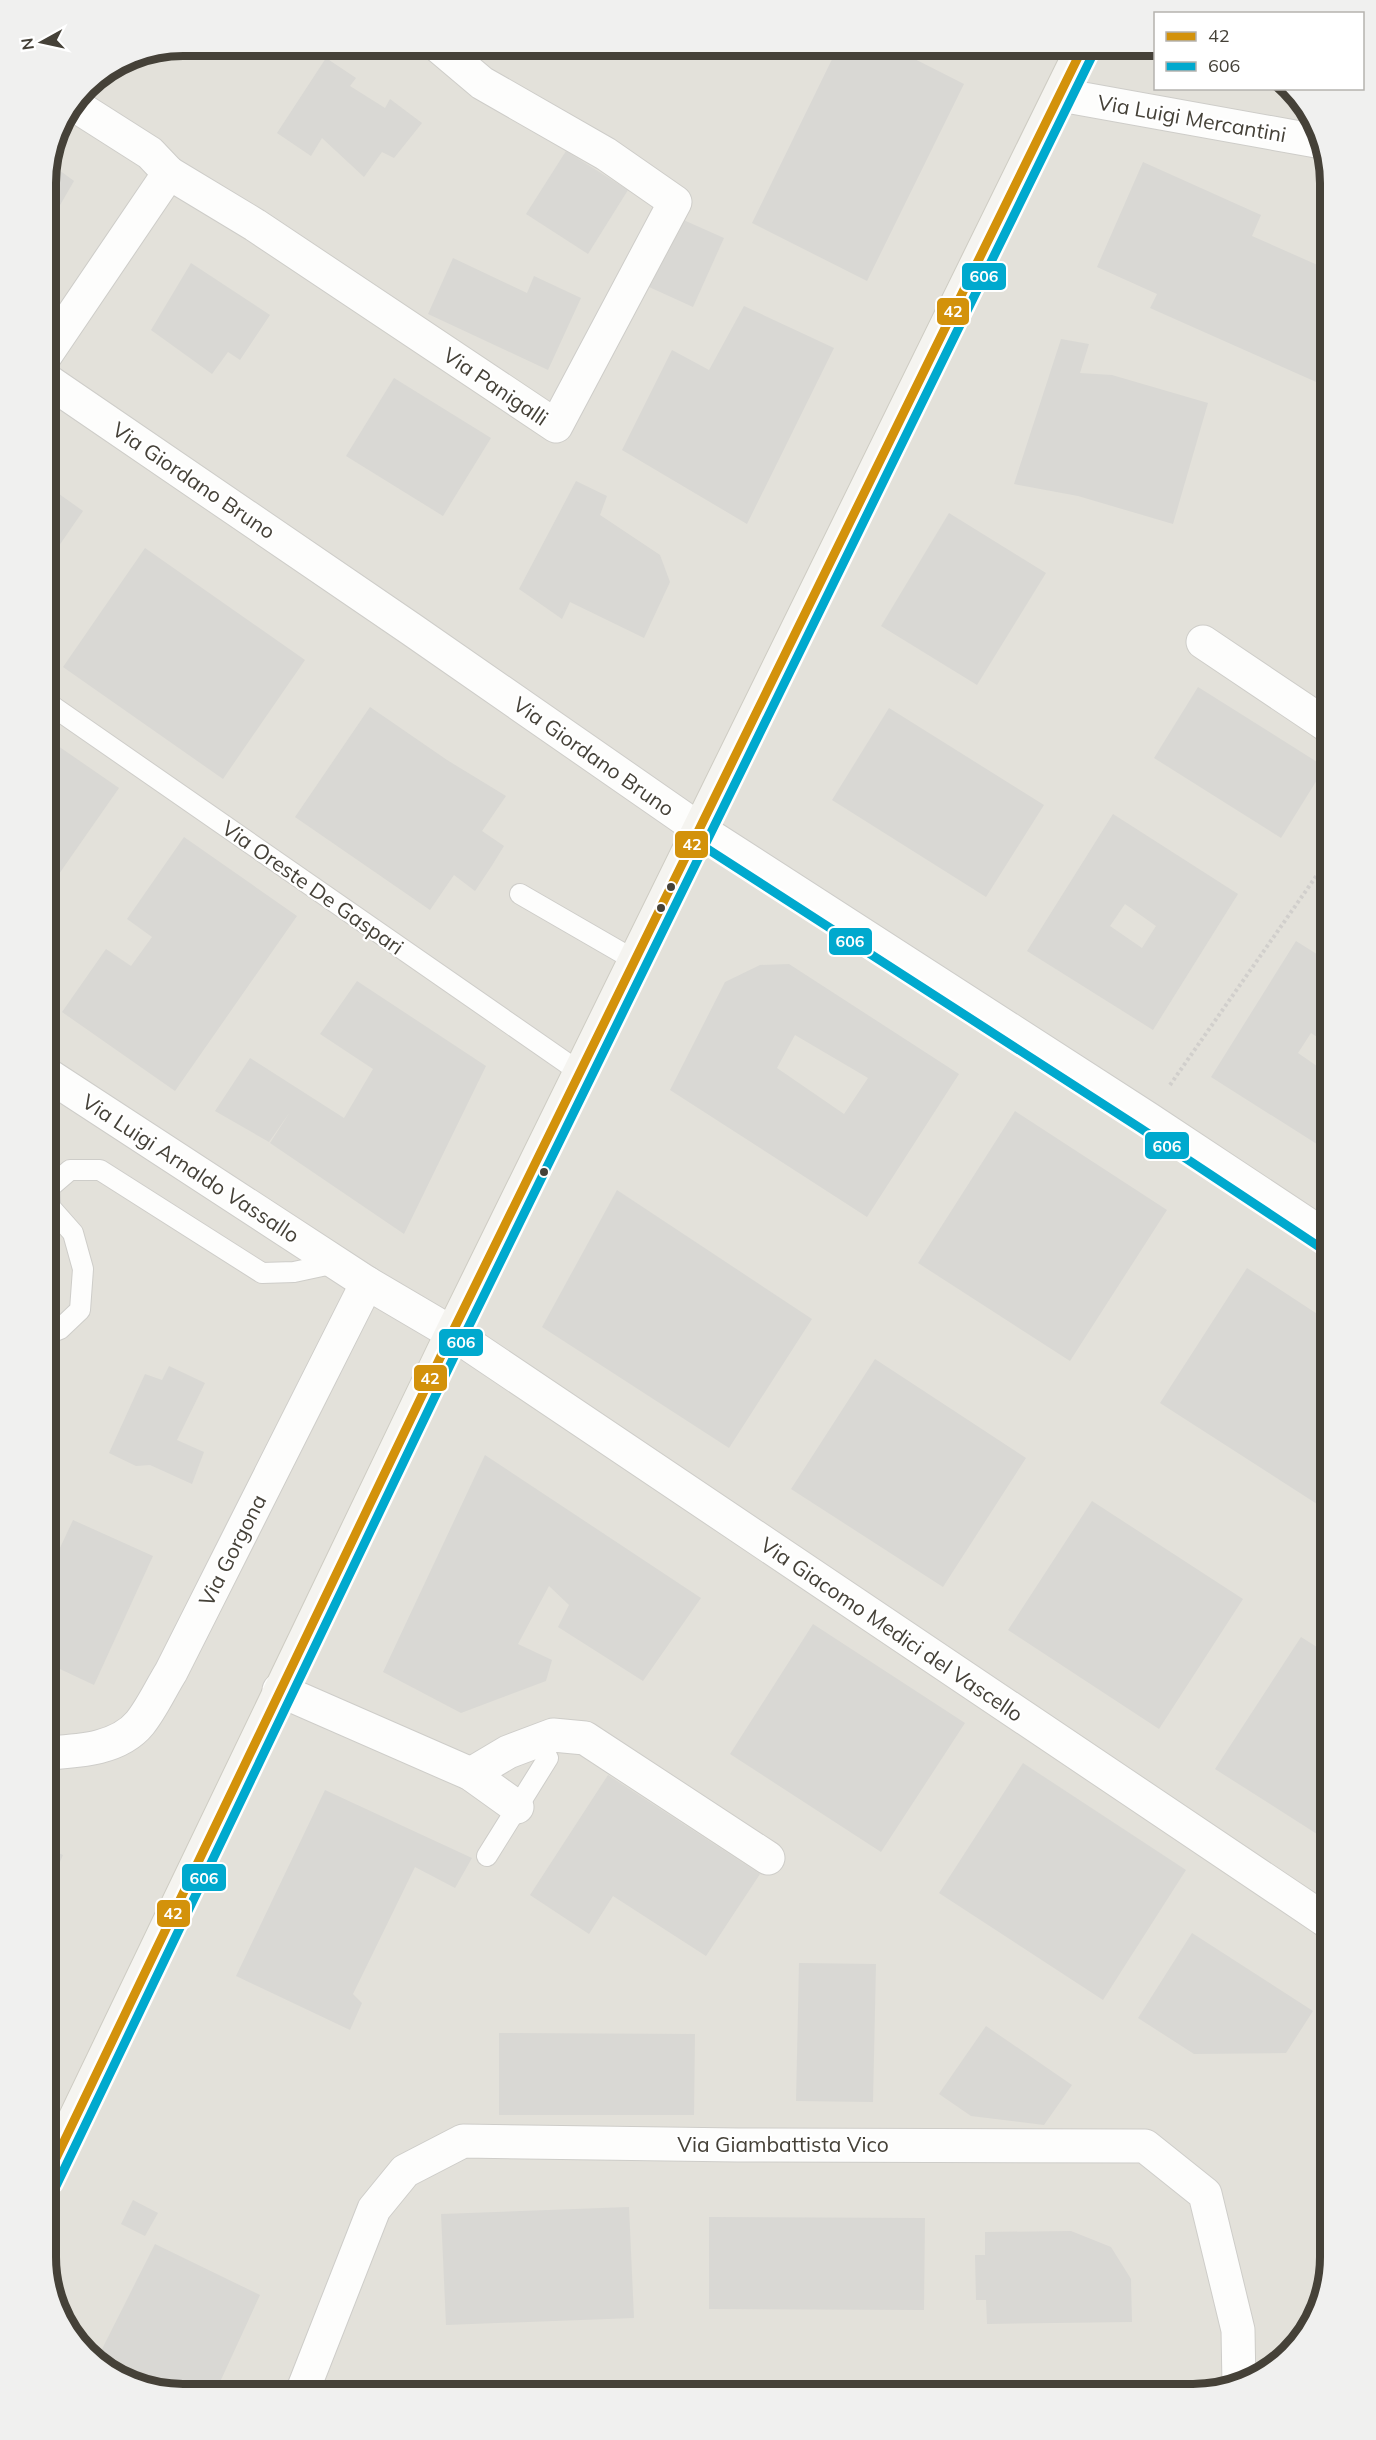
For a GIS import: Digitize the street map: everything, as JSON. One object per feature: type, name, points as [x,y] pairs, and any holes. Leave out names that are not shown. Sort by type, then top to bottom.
[{"type":"street","name":"Via Panigalli","points":[[169,173],[255,225],[356,291],[556,426],[675,202],[606,154],[482,83],[450,56]]},
{"type":"street","points":[[56,2158],[452,1333],[1079,56]]},
{"type":"street","name":"Via Luigi Mercantini","points":[[1062,95],[1314,141]]},
{"type":"street","points":[[56,340],[169,173],[150,153],[80,108]]},
{"type":"street","name":"Via Giordano Bruno","points":[[56,387],[699,829],[1147,1118],[1320,1233]]},
{"type":"street","points":[[1203,642],[1320,721]]},
{"type":"street","name":"Via Luigi Arnaldo Vassallo","points":[[56,1080],[367,1283],[452,1333]]},
{"type":"street","name":"Via Gorgona","points":[[56,1752],[76,1751],[116,1742],[139,1724],[171,1672],[367,1283]]},
{"type":"street","name":"Via Giacomo Medici del Vascello","points":[[452,1333],[1320,1917]]},
{"type":"street","points":[[279,1690],[471,1774],[517,1807]]},
{"type":"street","points":[[471,1774],[508,1752],[553,1735],[585,1738],[768,1858]]},
{"type":"street","name":"Via Giambattista Vico","points":[[306,2384],[374,2209],[405,2170],[463,2141],[738,2145],[1145,2146],[1205,2194],[1238,2330],[1239,2376]]},
{"type":"lane","name":"Via Oreste De Gaspari","points":[[56,709],[581,1073]]},
{"type":"lane","points":[[520,894],[636,961]]},
{"type":"lane","name":"Via Luigi Arnaldo Vassallo","points":[[56,1182],[70,1170],[100,1170],[262,1273],[294,1272],[336,1263]]},
{"type":"lane","name":"Via Luigi Arnaldo Vassallo","points":[[56,1214],[73,1233],[83,1269],[80,1310],[56,1331]]},
{"type":"lane","points":[[487,1856],[548,1758]]},
{"type":"path","points":[[1147,1118],[1320,871]]},
{"type":"shaded area","points":[[174,56],[1154,56],[1154,90],[1280,90],[1299,112],[1307,126],[1318,157],[1320,182],[1320,2266],[1314,2299],[1299,2328],[1277,2353],[1242,2375],[1211,2383],[1194,2384],[174,2384],[141,2378],[112,2363],[87,2341],[69,2314],[62,2299],[56,2266],[56,174],[65,134],[72,119],[87,99],[119,72],[157,58]]},
{"type":"building","points":[[834,56],[909,56],[964,84],[867,281],[752,223]]},
{"type":"building","points":[[326,58],[356,78],[350,86],[385,108],[390,99],[422,123],[394,158],[382,152],[364,177],[322,138],[311,156],[277,133]]},
{"type":"building","points":[[566,151],[628,190],[588,254],[526,214]]},
{"type":"building","points":[[1143,162],[1261,215],[1252,236],[1320,266],[1320,384],[1150,308],[1157,294],[1097,267]]},
{"type":"building","points":[[57,168],[74,181],[56,212]]},
{"type":"building","points":[[679,218],[724,238],[693,307],[649,287]]},
{"type":"building","points":[[453,258],[527,293],[534,276],[581,298],[548,370],[428,314]]},
{"type":"building","points":[[191,263],[270,315],[240,360],[228,352],[212,374],[151,330]]},
{"type":"building","points":[[744,306],[834,348],[747,524],[622,450],[672,350],[709,370]]},
{"type":"building","points":[[1061,339],[1089,344],[1080,373],[1112,375],[1208,403],[1173,524],[1078,496],[1014,484]]},
{"type":"building","points":[[394,378],[491,438],[443,516],[346,456]]},
{"type":"building","points":[[576,481],[607,496],[600,515],[660,555],[670,582],[644,638],[570,602],[562,619],[519,589]]},
{"type":"building","points":[[56,492],[83,511],[56,550]]},
{"type":"building","points":[[949,513],[1046,573],[977,685],[881,626]]},
{"type":"building","points":[[145,548],[305,660],[223,779],[63,667]]},
{"type":"building","points":[[1198,687],[1320,764],[1320,775],[1281,838],[1154,758]]},
{"type":"building","points":[[370,707],[447,760],[506,796],[482,831],[504,846],[475,891],[454,875],[430,910],[295,817]]},
{"type":"building","points":[[889,708],[1044,805],[986,897],[832,800]]},
{"type":"building","points":[[56,745],[119,788],[56,878]]},
{"type":"building","points":[[1113,814],[1238,894],[1153,1030],[1027,951]],"holes":[[[1125,904],[1156,926],[1142,948],[1110,926]]]},
{"type":"building","points":[[184,837],[297,916],[175,1091],[62,1012],[106,949],[131,966],[152,937],[127,919]]},
{"type":"building","points":[[1296,941],[1320,956],[1320,1039],[1311,1033],[1298,1053],[1320,1068],[1320,1146],[1211,1077]]},
{"type":"building","points":[[789,964],[959,1074],[867,1217],[670,1090],[725,982],[760,965]],"holes":[[[795,1035],[868,1078],[844,1114],[777,1068]]]},
{"type":"building","points":[[357,981],[486,1066],[404,1234],[270,1143],[290,1112],[269,1142],[215,1111],[250,1058],[344,1118],[373,1069],[320,1034]]},
{"type":"building","points":[[1015,1111],[1167,1210],[1070,1361],[918,1263]]},
{"type":"building","points":[[617,1190],[812,1319],[729,1448],[542,1327]]},
{"type":"building","points":[[1247,1268],[1320,1316],[1320,1506],[1160,1403]]},
{"type":"building","points":[[875,1359],[1026,1458],[943,1587],[791,1489]]},
{"type":"building","points":[[169,1366],[205,1383],[177,1440],[204,1452],[192,1484],[150,1465],[136,1466],[109,1453],[145,1374],[162,1380]]},
{"type":"building","points":[[485,1455],[701,1598],[643,1681],[558,1627],[569,1605],[549,1586],[518,1644],[552,1660],[546,1681],[461,1713],[383,1672]]},
{"type":"building","points":[[1092,1501],[1243,1599],[1159,1729],[1008,1630]]},
{"type":"building","points":[[73,1520],[153,1556],[94,1685],[56,1667],[56,1556]]},
{"type":"building","points":[[813,1624],[965,1723],[881,1852],[730,1754]]},
{"type":"building","points":[[1301,1637],[1320,1649],[1320,1836],[1215,1769]]},
{"type":"building","points":[[1023,1763],[1186,1870],[1103,2000],[939,1893]]},
{"type":"building","points":[[608,1775],[760,1874],[706,1956],[613,1896],[589,1934],[530,1895]]},
{"type":"building","points":[[325,1790],[472,1858],[455,1888],[415,1867],[353,1994],[362,2003],[350,2030],[236,1976]]},
{"type":"building","points":[[56,1852],[63,1855],[56,1871]]},
{"type":"building","points":[[1192,1933],[1313,2011],[1286,2053],[1194,2054],[1138,2018]]},
{"type":"building","points":[[799,1963],[876,1964],[873,2102],[796,2101]]},
{"type":"building","points":[[986,2026],[1072,2085],[1044,2125],[971,2116],[939,2094]]},
{"type":"building","points":[[499,2033],[695,2034],[694,2115],[499,2115]]},
{"type":"building","points":[[133,2200],[158,2213],[145,2236],[121,2224]]},
{"type":"building","points":[[629,2207],[634,2318],[446,2325],[441,2214]]},
{"type":"building","points":[[709,2217],[925,2218],[924,2310],[709,2309]]},
{"type":"building","points":[[1071,2231],[1111,2247],[1131,2279],[1132,2322],[987,2324],[986,2300],[976,2300],[975,2255],[985,2255],[985,2232]]},
{"type":"building","points":[[155,2244],[260,2295],[219,2384],[174,2384],[141,2378],[112,2363],[100,2354]]},
{"type":"transit line","name":"42","points":[[56,2158],[452,1333],[1079,56]]},
{"type":"transit line","name":"606","points":[[56,2186],[463,1338],[1092,56]]},
{"type":"transit line","name":"606","points":[[692,839],[1140,1128],[1320,1247]]}]
